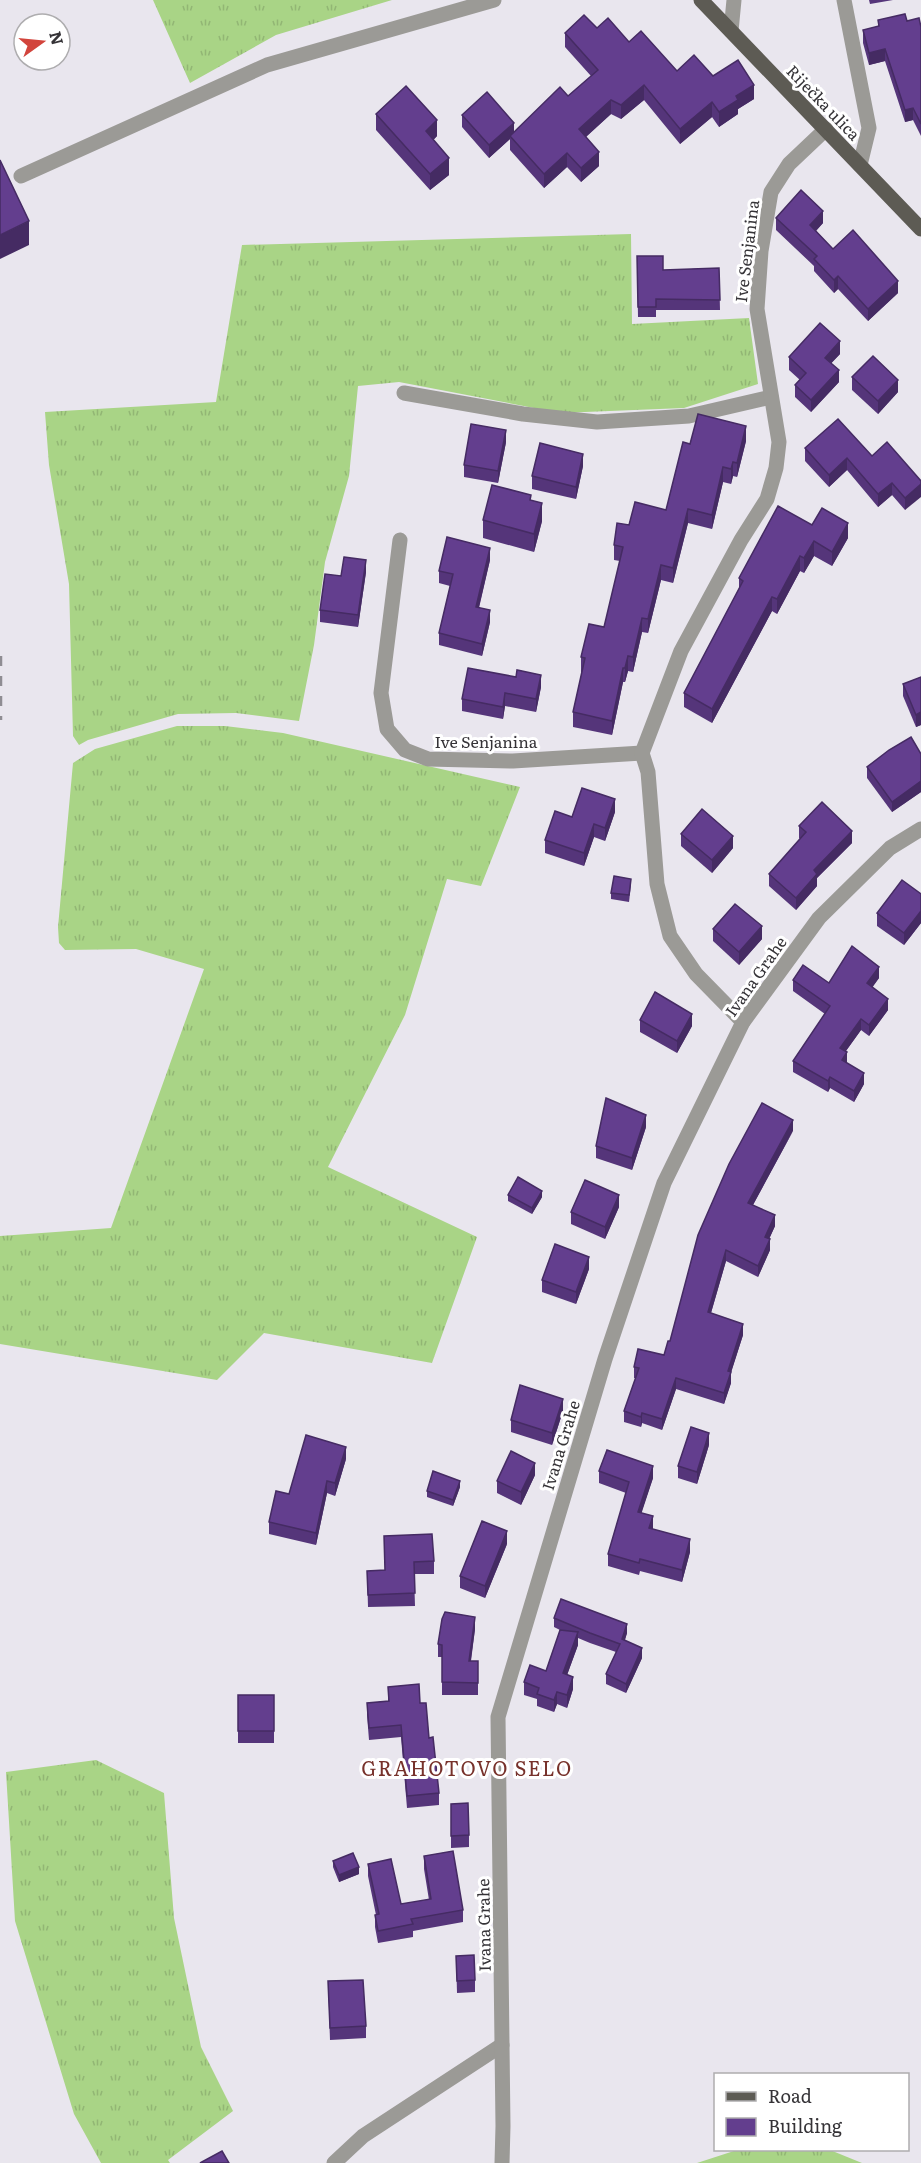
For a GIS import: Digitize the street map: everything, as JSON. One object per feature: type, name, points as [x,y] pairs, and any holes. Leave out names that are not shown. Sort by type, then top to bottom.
[{"type":"main road","name":"Riječka ulica","points":[[701,0],[921,229]]},
{"type":"street","points":[[21,176],[267,65],[494,0]]},
{"type":"street","points":[[731,31],[734,0]]},
{"type":"street","points":[[844,0],[869,128],[860,165]]},
{"type":"street","name":"Ive Senjanina","points":[[400,540],[381,693],[387,729],[405,750],[428,759],[513,761],[642,753],[681,651],[741,540],[767,499],[776,468],[779,442],[757,309],[761,251],[771,192],[789,164],[826,129]]},
{"type":"street","points":[[404,393],[523,414],[597,422],[689,416],[771,397]]},
{"type":"street","points":[[642,753],[648,772],[657,884],[670,936],[696,974],[743,1022]]},
{"type":"street","name":"Ivana Grahe","points":[[502,2163],[498,1717],[605,1359],[664,1183],[743,1022],[819,918],[890,848],[921,829]]},
{"type":"street","points":[[334,2163],[363,2136],[502,2045]]},
{"type":"green space","points":[[153,0],[392,0],[276,35],[190,83]]},
{"type":"green space","points":[[631,234],[632,324],[749,318],[758,384],[684,408],[560,413],[399,382],[358,386],[349,476],[325,562],[314,645],[299,721],[236,713],[178,714],[88,740],[79,745],[73,736],[69,584],[49,465],[45,412],[216,402],[242,245]]},
{"type":"green space","points":[[177,726],[225,726],[283,733],[520,787],[481,886],[447,879],[405,1015],[328,1167],[477,1237],[432,1363],[264,1333],[217,1380],[0,1344],[0,1236],[111,1228],[204,969],[136,949],[65,950],[59,943],[58,927],[73,763],[95,749]]},
{"type":"green space","points":[[96,1760],[164,1793],[174,1918],[201,2047],[233,2111],[168,2160],[170,2163],[101,2163],[74,2114],[15,1921],[6,1772]]},
{"type":"green space","points":[[734,2151],[832,2151],[862,2163],[697,2163]]},
{"type":"building","points":[[905,14],[907,21],[919,18],[921,27],[921,124],[913,108],[905,110],[885,49],[869,53],[863,30],[879,26],[878,20]]},
{"type":"building","points":[[584,15],[597,28],[608,18],[629,42],[641,31],[677,71],[694,55],[713,76],[738,60],[754,85],[736,96],[738,100],[719,112],[712,102],[680,129],[644,85],[621,105],[611,100],[579,129],[599,152],[581,168],[567,153],[544,174],[510,136],[560,87],[568,96],[598,70],[565,33]]},
{"type":"building","points":[[406,86],[437,120],[426,131],[449,158],[430,174],[376,114]]},
{"type":"building","points":[[487,92],[514,123],[489,145],[462,115]]},
{"type":"building","points":[[0,160],[29,221],[0,235]]},
{"type":"building","points":[[801,190],[823,211],[810,225],[833,249],[853,230],[898,281],[868,309],[838,276],[834,280],[814,259],[817,256],[776,218]]},
{"type":"building","points":[[637,256],[663,256],[663,270],[719,268],[720,300],[656,299],[656,307],[638,307]]},
{"type":"building","points":[[820,323],[840,341],[825,358],[839,370],[811,400],[795,385],[806,373],[789,357]]},
{"type":"building","points":[[873,356],[898,380],[878,401],[852,377]]},
{"type":"building","points":[[698,414],[746,426],[737,463],[733,462],[731,469],[723,467],[712,515],[688,509],[673,568],[661,565],[648,619],[642,618],[633,657],[628,656],[625,668],[623,668],[612,721],[573,712],[585,658],[581,657],[589,624],[604,627],[623,547],[614,545],[617,523],[629,525],[635,502],[666,510],[683,442],[690,444]]},
{"type":"building","points":[[838,419],[872,456],[887,442],[921,481],[921,484],[905,498],[892,483],[878,494],[847,458],[829,475],[805,448]]},
{"type":"building","points":[[471,424],[506,430],[498,471],[464,465]]},
{"type":"building","points":[[540,443],[583,454],[576,487],[532,476]]},
{"type":"building","points":[[492,485],[531,495],[530,500],[542,503],[534,534],[483,520]]},
{"type":"building","points":[[778,506],[812,525],[822,508],[848,523],[832,552],[814,541],[804,558],[800,556],[777,599],[772,597],[712,709],[684,693],[743,581],[739,578]]},
{"type":"building","points":[[447,537],[490,548],[476,607],[490,610],[482,644],[439,633],[453,574],[439,571]]},
{"type":"building","points":[[344,557],[366,560],[358,615],[320,610],[325,574],[341,576]]},
{"type":"building","points":[[468,668],[516,677],[517,670],[541,675],[536,699],[505,693],[503,707],[462,699]]},
{"type":"building","points":[[921,677],[921,712],[916,715],[903,684]]},
{"type":"building","points":[[911,737],[921,754],[921,781],[892,802],[867,767]]},
{"type":"building","points":[[582,788],[615,799],[605,828],[594,824],[584,853],[545,840],[555,811],[572,817]]},
{"type":"building","points":[[822,802],[852,831],[814,870],[817,874],[796,898],[769,874],[806,832],[799,826]]},
{"type":"building","points":[[702,809],[733,836],[712,860],[681,834]]},
{"type":"building","points":[[614,876],[631,879],[629,895],[611,893]]},
{"type":"building","points":[[902,880],[921,894],[921,911],[904,933],[877,913]]},
{"type":"building","points":[[735,904],[762,926],[739,952],[713,929]]},
{"type":"building","points":[[852,946],[879,967],[867,983],[888,999],[869,1025],[861,1019],[840,1048],[847,1052],[842,1060],[864,1073],[854,1091],[830,1077],[828,1081],[793,1061],[830,1006],[793,980],[803,965],[829,983]]},
{"type":"building","points":[[655,992],[692,1014],[677,1041],[640,1020]]},
{"type":"building","points":[[606,1098],[646,1115],[632,1158],[596,1146]]},
{"type":"building","points":[[762,1103],[793,1120],[748,1203],[775,1215],[765,1237],[770,1239],[758,1266],[726,1250],[708,1312],[743,1324],[728,1371],[731,1372],[724,1393],[676,1378],[662,1419],[642,1413],[641,1417],[624,1411],[639,1368],[634,1367],[638,1349],[664,1355],[668,1341],[670,1341],[698,1235],[729,1164]]},
{"type":"building","points":[[518,1177],[542,1191],[532,1208],[508,1195]]},
{"type":"building","points":[[585,1180],[619,1195],[605,1227],[571,1212]]},
{"type":"building","points":[[555,1244],[589,1257],[576,1292],[542,1280]]},
{"type":"building","points":[[520,1385],[563,1399],[552,1433],[511,1420]]},
{"type":"building","points":[[691,1427],[709,1433],[697,1472],[678,1466]]},
{"type":"building","points":[[306,1435],[346,1447],[335,1483],[327,1481],[316,1533],[269,1522],[276,1491],[289,1494]]},
{"type":"building","points":[[607,1450],[653,1466],[638,1512],[653,1516],[649,1528],[690,1539],[682,1570],[640,1559],[639,1563],[608,1554],[629,1482],[599,1471]]},
{"type":"building","points":[[511,1451],[535,1463],[521,1492],[497,1481]]},
{"type":"building","points":[[433,1471],[460,1481],[453,1500],[427,1491]]},
{"type":"building","points":[[482,1521],[507,1531],[485,1586],[460,1576]]},
{"type":"building","points":[[432,1534],[434,1561],[414,1562],[415,1593],[368,1595],[367,1571],[385,1570],[384,1536]]},
{"type":"building","points":[[561,1599],[627,1624],[622,1639],[642,1648],[626,1684],[606,1674],[620,1644],[554,1618]]},
{"type":"building","points":[[445,1612],[475,1617],[469,1661],[478,1661],[478,1683],[442,1682],[442,1645],[438,1644]]},
{"type":"building","points":[[560,1630],[578,1632],[563,1673],[573,1677],[567,1695],[557,1692],[554,1700],[537,1694],[539,1688],[524,1682],[530,1665],[546,1671]]},
{"type":"building","points":[[419,1684],[420,1703],[426,1703],[429,1738],[433,1737],[439,1793],[407,1796],[401,1725],[369,1728],[367,1703],[389,1701],[388,1687]]},
{"type":"building","points":[[238,1695],[274,1695],[274,1731],[238,1731]]},
{"type":"building","points":[[468,1803],[469,1835],[451,1836],[451,1804]]},
{"type":"building","points":[[453,1851],[463,1910],[411,1919],[413,1924],[378,1931],[375,1915],[379,1914],[368,1864],[391,1859],[401,1904],[431,1899],[424,1856]]},
{"type":"building","points":[[353,1853],[359,1867],[339,1875],[333,1861]]},
{"type":"building","points":[[474,1955],[475,1980],[457,1981],[456,1956]]},
{"type":"building","points":[[363,1980],[366,2026],[330,2028],[328,1981]]},
{"type":"building","points":[[222,2151],[229,2163],[200,2163]]},
{"type":"railway","points":[[0,656],[0,720]]},
{"type":"district","name":"GRAHOTOVO SELO","points":[[467,1767]]}]
